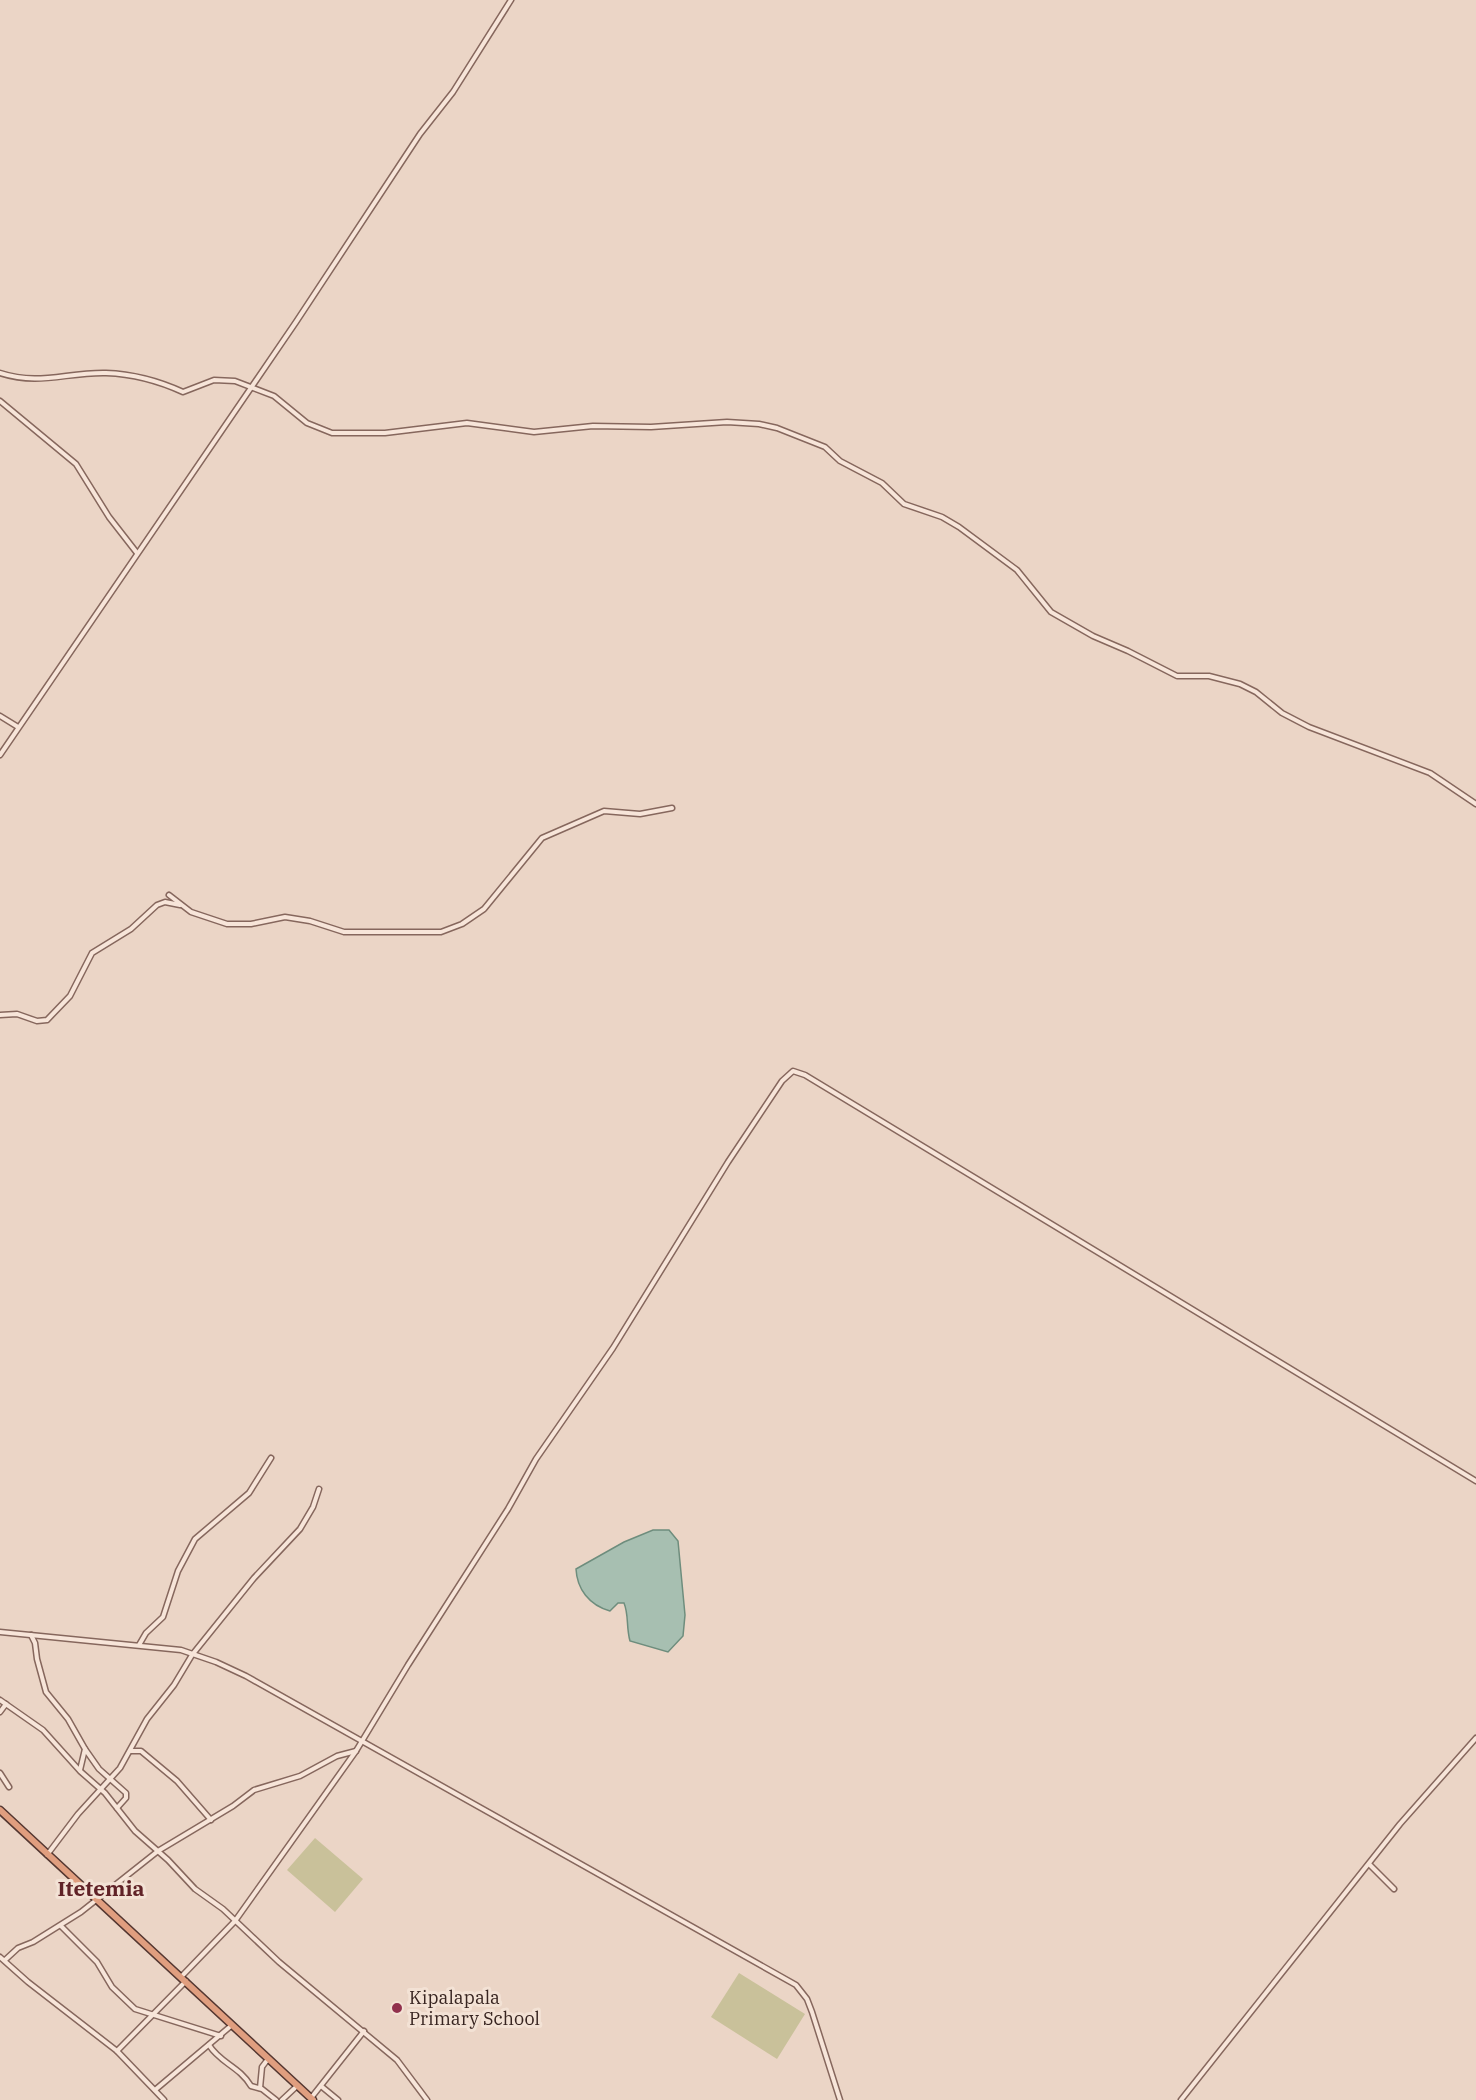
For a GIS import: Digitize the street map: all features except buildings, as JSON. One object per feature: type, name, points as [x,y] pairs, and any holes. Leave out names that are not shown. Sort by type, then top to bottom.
[{"type":"highway","points":[[0,1810],[312,2099]]},
{"type":"street","points":[[0,755],[55,677],[89,621],[251,388],[420,134],[453,92],[511,0]]},
{"type":"street","points":[[0,373],[30,380],[66,375],[115,374],[161,382],[183,392],[219,380],[235,381],[274,396],[307,423],[332,433],[385,433],[467,423],[543,432],[593,426],[651,427],[737,422],[759,424],[804,437],[825,447],[840,461],[882,483],[904,504],[942,517],[959,527],[1017,570],[1051,612],[1092,636],[1177,676],[1209,676],[1240,684],[1256,692],[1282,713],[1309,727],[1430,772],[1476,804]]},
{"type":"street","points":[[0,401],[76,464],[109,517],[138,553]]},
{"type":"street","points":[[0,716],[18,727]]},
{"type":"street","points":[[170,895],[190,912],[227,924],[250,924],[285,917],[310,921],[344,932],[441,932],[462,924],[484,909],[542,838],[604,811],[640,814],[672,808]]},
{"type":"street","points":[[0,1015],[17,1014],[37,1021],[52,1017],[76,986],[92,953],[131,929],[157,905],[165,902],[181,905]]},
{"type":"street","points":[[117,2051],[236,1921],[357,1751],[443,1609],[508,1509],[536,1459],[613,1348],[728,1162],[782,1082],[793,1071],[805,1075],[1026,1207],[1476,1481]]},
{"type":"street","points":[[139,1645],[146,1633],[163,1617],[178,1571],[195,1539],[249,1493],[271,1458]]},
{"type":"street","points":[[48,1855],[112,1778],[131,1751],[147,1719],[174,1685],[192,1655],[254,1578],[300,1529],[313,1507],[319,1489]]},
{"type":"street","points":[[0,1632],[181,1650],[216,1662],[246,1676],[796,1985],[807,1999],[812,2012],[840,2100]]},
{"type":"street","points":[[30,1634],[35,1643],[46,1692],[63,1712],[99,1769],[126,1792],[126,1798],[117,1808]]},
{"type":"street","points":[[0,1700],[43,1730],[80,1771],[101,1789],[135,1831],[195,1889],[236,1921],[279,1962],[397,2060],[427,2100]]},
{"type":"street","points":[[0,1712],[6,1704]]},
{"type":"street","points":[[1181,2100],[1369,1864],[1476,1737]]},
{"type":"street","points":[[80,1771],[85,1749]]},
{"type":"street","points":[[131,1751],[141,1751],[177,1781],[212,1820]]},
{"type":"street","points":[[5,1960],[18,1948],[61,1926],[158,1851],[212,1820],[254,1790],[300,1776],[323,1762],[357,1751]]},
{"type":"street","points":[[0,1773],[9,1787]]},
{"type":"street","points":[[1369,1864],[1394,1889]]},
{"type":"street","points":[[61,1926],[97,1962],[127,2004],[141,2012],[221,2036]]},
{"type":"street","points":[[0,1957],[28,1982],[117,2051],[164,2100]]},
{"type":"street","points":[[155,2090],[233,2024]]},
{"type":"street","points":[[312,2099],[364,2031]]},
{"type":"street","points":[[209,2045],[226,2063],[244,2074],[250,2086],[260,2088],[276,2100]]},
{"type":"street","points":[[260,2088],[262,2067],[268,2059]]},
{"type":"street","points":[[282,2100],[297,2086]]},
{"type":"street","points":[[321,2086],[338,2100]]},
{"type":"shaded area","points":[[653,1530],[669,1530],[678,1541],[685,1615],[683,1636],[668,1652],[630,1641],[624,1603],[618,1603],[610,1611],[596,1605],[582,1589],[576,1569],[624,1542]]},
{"type":"shaded area","points":[[315,1838],[363,1879],[335,1912],[287,1870]]},
{"type":"shaded area","points":[[739,1973],[805,2014],[777,2059],[711,2017]]},
{"type":"place","name":"Kipalapala Primary School","points":[[397,2008]]},
{"type":"district","name":"Itetemia","points":[[101,1889]]}]
